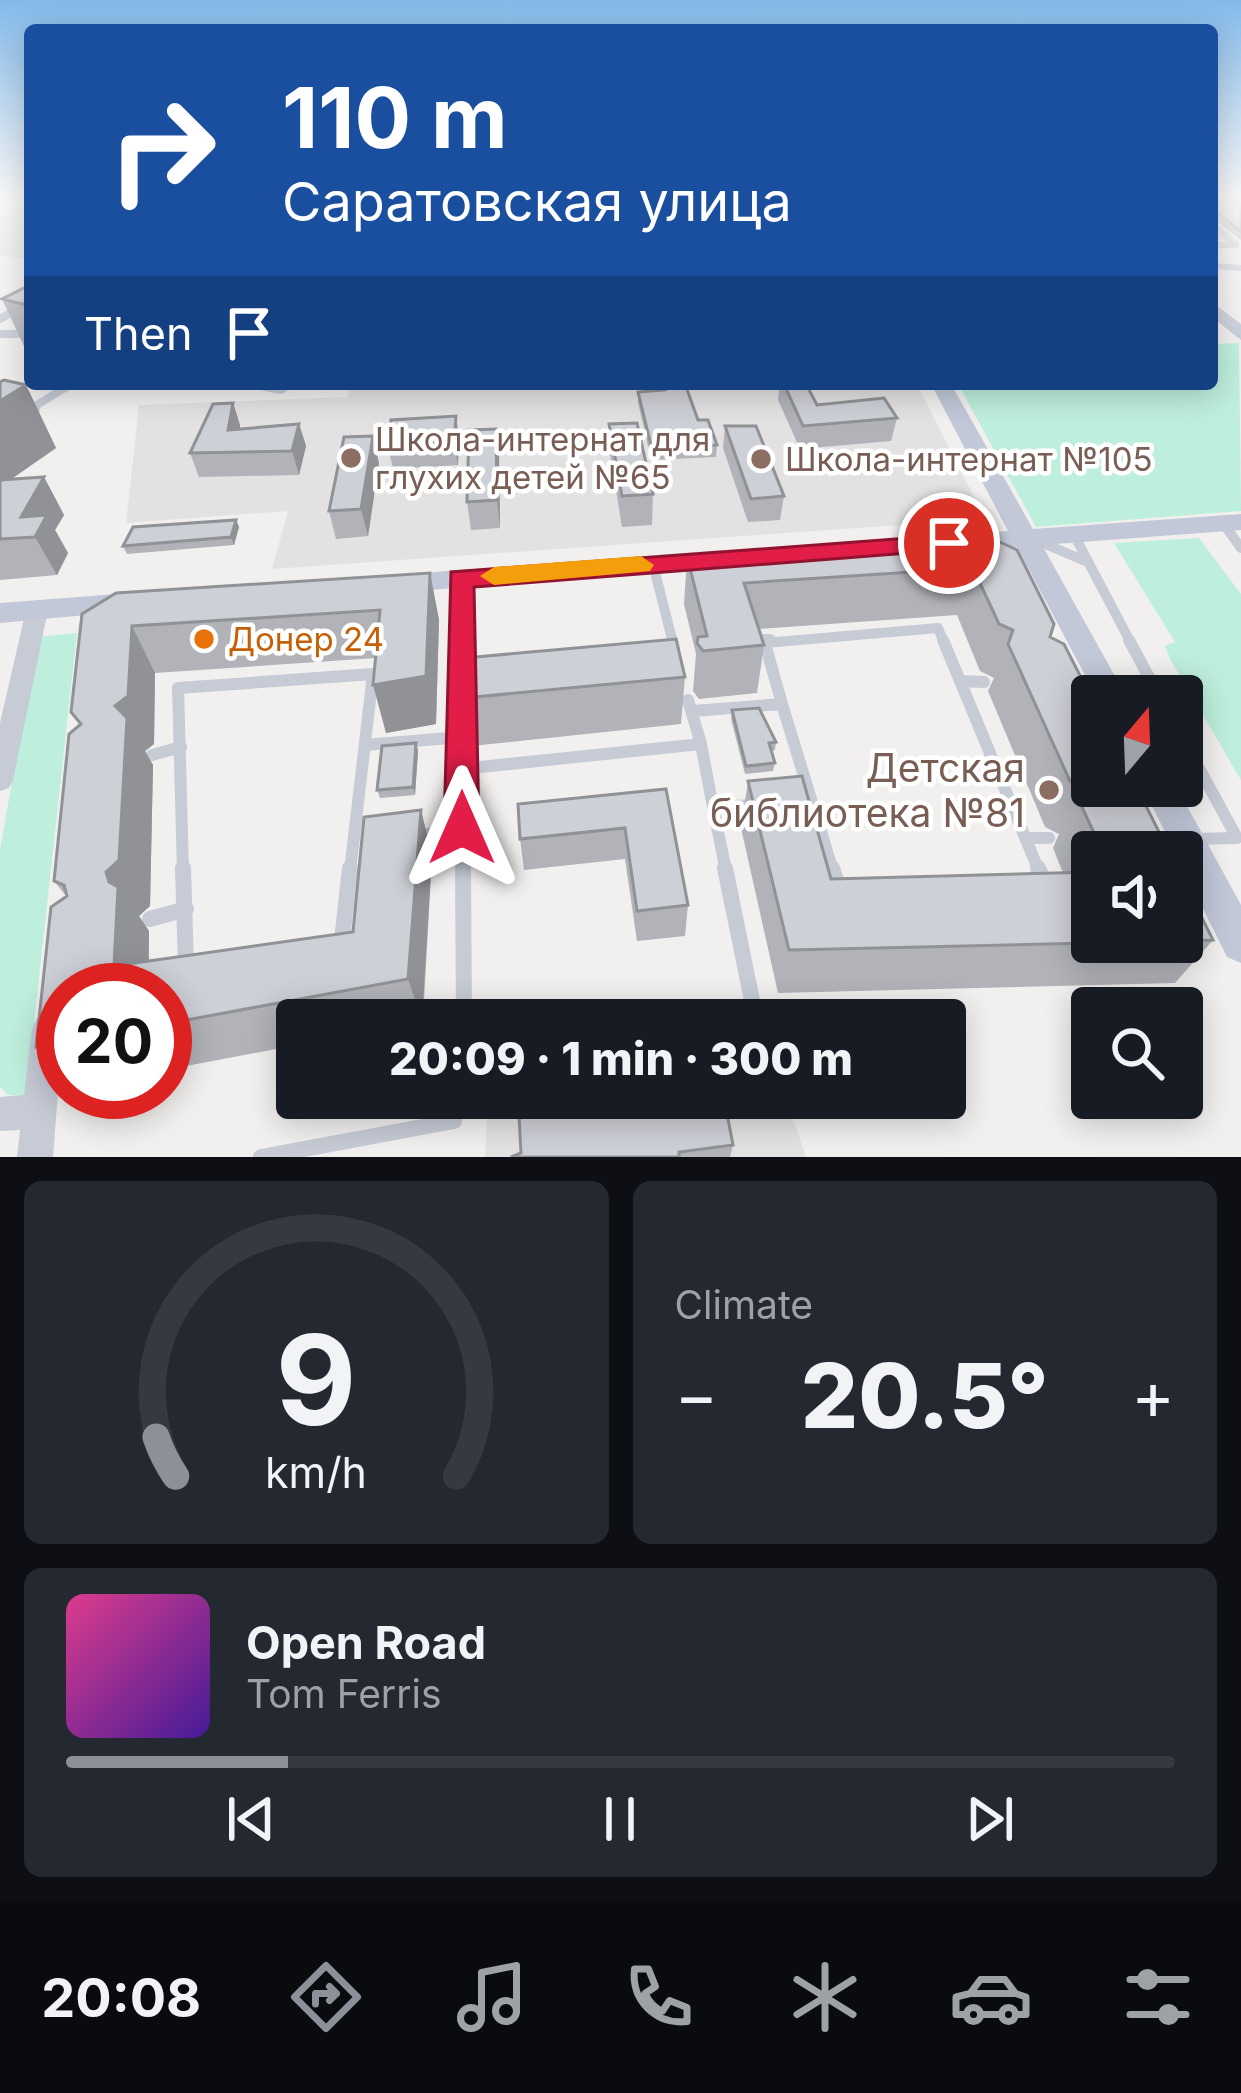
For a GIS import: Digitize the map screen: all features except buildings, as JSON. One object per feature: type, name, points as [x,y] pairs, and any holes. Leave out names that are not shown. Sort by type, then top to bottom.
[{"type":"street","points":[[1218,313],[1241,334]]},
{"type":"street","points":[[943,390],[1027,538],[1093,675]]},
{"type":"street","points":[[923,545],[1232,523]]},
{"type":"street","points":[[370,586],[747,558]]},
{"type":"street","points":[[0,613],[153,601]]},
{"type":"street","points":[[85,645],[93,606]]},
{"type":"street","points":[[0,780],[5,726],[37,610]]},
{"type":"street","points":[[1203,871],[1241,944]]},
{"type":"street","points":[[0,1114],[36,1111]]},
{"type":"street","points":[[35,1157],[39,1119]]},
{"type":"lane","points":[[28,432],[37,405],[61,390]]},
{"type":"lane","points":[[1232,523],[1241,548]]},
{"type":"lane","points":[[1074,535],[1149,675]]},
{"type":"lane","points":[[1027,538],[1088,562]]},
{"type":"lane","points":[[652,564],[680,671]]},
{"type":"lane","points":[[460,579],[464,999]]},
{"type":"lane","points":[[864,896],[841,896],[764,640],[938,628],[1047,891],[1024,891]]},
{"type":"lane","points":[[373,674],[365,745],[341,949],[186,967],[178,688],[373,674]]},
{"type":"lane","points":[[961,681],[984,682]]},
{"type":"lane","points":[[461,691],[483,688]]},
{"type":"lane","points":[[752,999],[690,705],[782,704]]},
{"type":"lane","points":[[365,745],[461,736]]},
{"type":"lane","points":[[461,769],[701,744]]},
{"type":"lane","points":[[152,755],[181,747]]},
{"type":"lane","points":[[1203,776],[1237,838],[1203,839]]},
{"type":"lane","points":[[791,803],[811,802]]},
{"type":"lane","points":[[713,807],[772,804]]},
{"type":"lane","points":[[397,839],[462,828]]},
{"type":"lane","points":[[1025,838],[1049,838]]},
{"type":"lane","points":[[353,846],[375,842]]},
{"type":"lane","points":[[149,919],[186,909]]},
{"type":"lane","points":[[261,1157],[454,1119]]},
{"type":"shaded area","points":[[24,252],[24,259],[0,255]]},
{"type":"shaded area","points":[[349,390],[920,390],[985,519],[272,569],[288,511],[126,523],[139,405],[347,397]]},
{"type":"shaded area","points":[[487,1119],[793,1119],[806,1157],[485,1157]]},
{"type":"green space","points":[[1239,343],[1241,511],[1036,527],[961,390],[1218,390],[1218,344]]},
{"type":"green space","points":[[1199,538],[1241,594],[1241,780],[1203,715],[1203,675],[1179,675],[1165,646],[1175,642],[1114,543]]},
{"type":"green space","points":[[77,633],[41,963],[36,963],[26,1096],[8,1095],[0,1087],[0,850],[37,637]]},
{"type":"slow traffic","points":[[494,576],[641,565]]},
{"type":"place","name":"Школа-интернат для глухих детей №65","points":[[351,458]]},
{"type":"place","name":"Школа-интернат №105","points":[[761,459]]},
{"type":"place","name":"Донер 24","points":[[204,639]]},
{"type":"place","name":"Детская библиотека №81","points":[[1049,790]]},
{"type":"route","points":[[462,828],[460,579],[949,543]]}]
